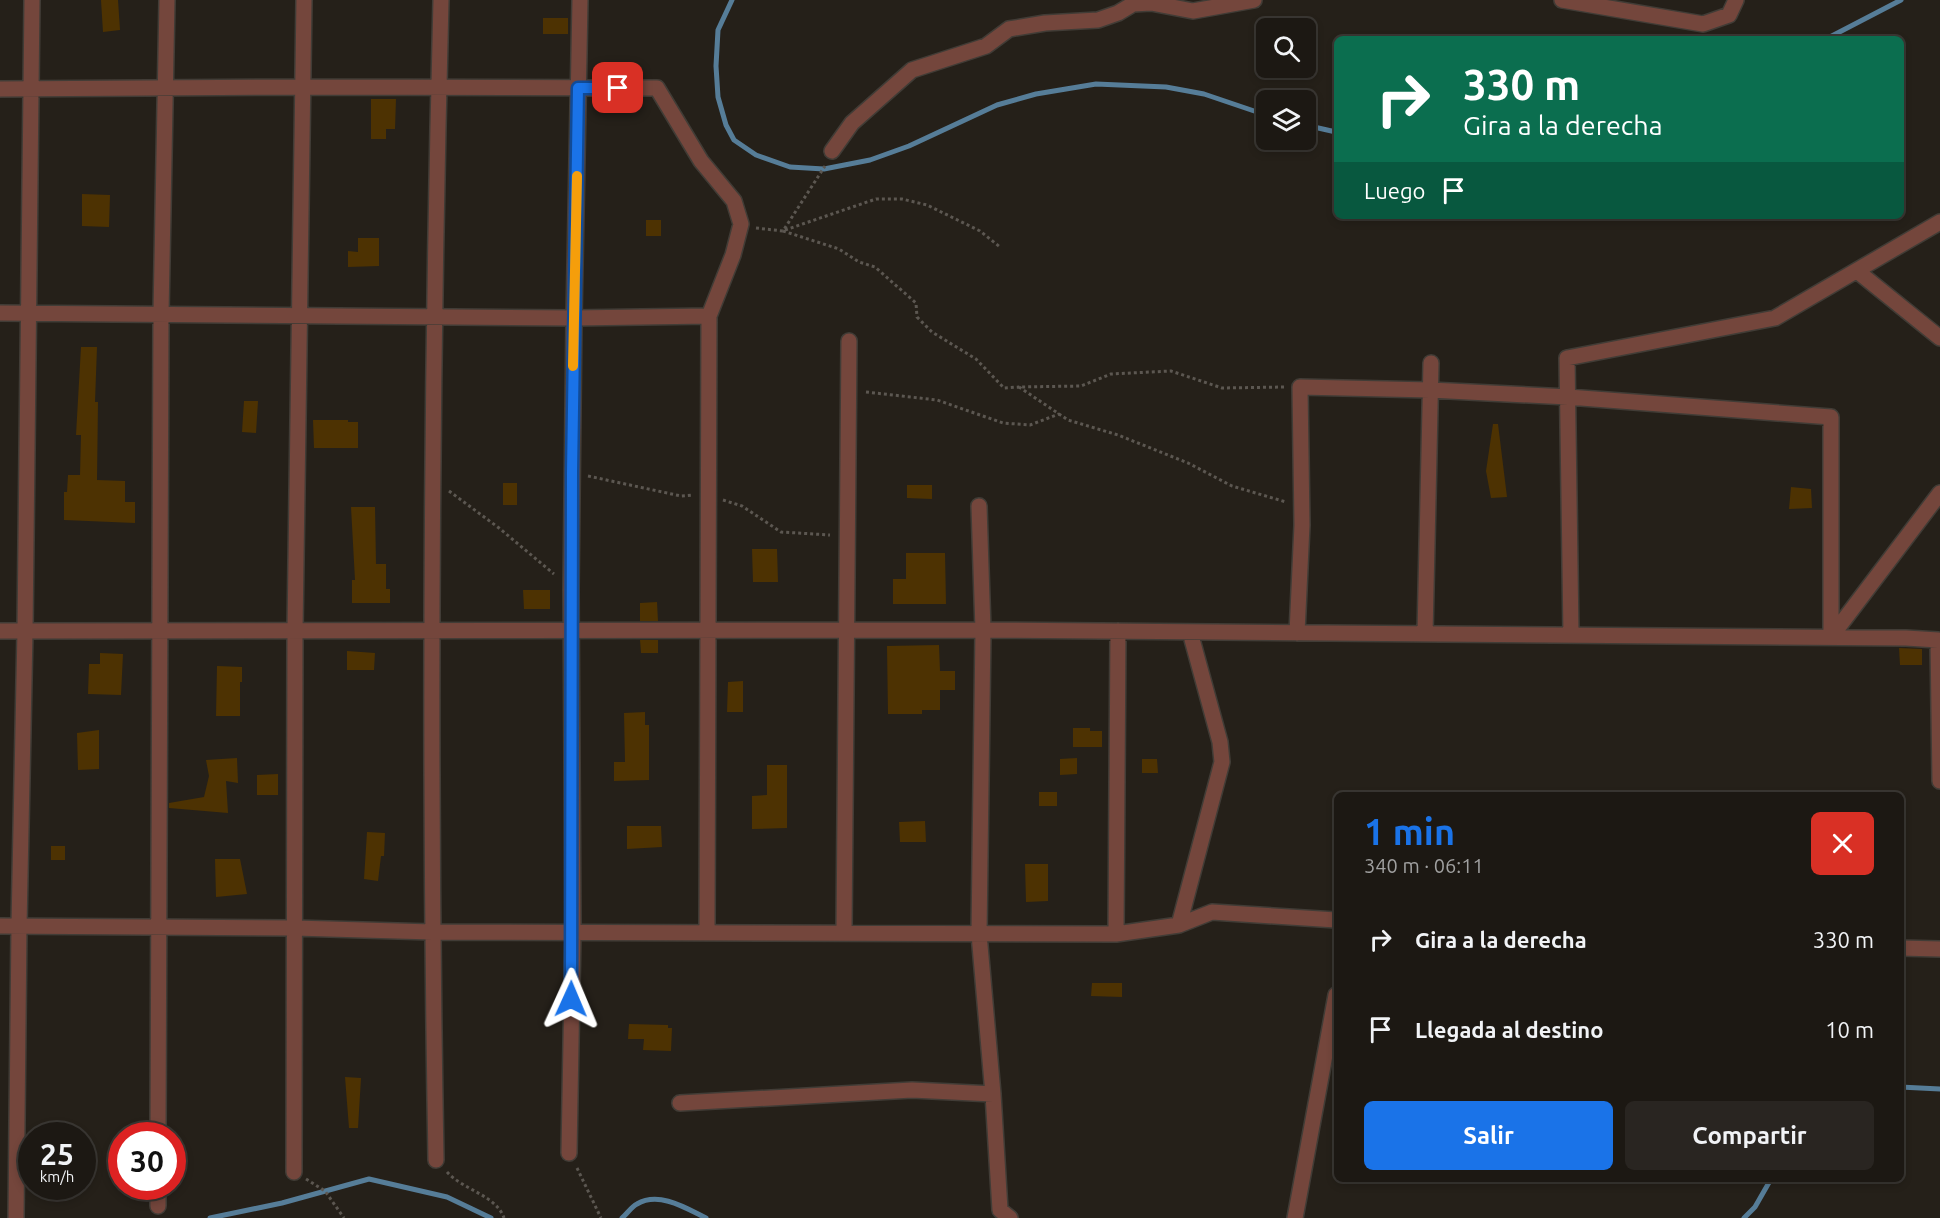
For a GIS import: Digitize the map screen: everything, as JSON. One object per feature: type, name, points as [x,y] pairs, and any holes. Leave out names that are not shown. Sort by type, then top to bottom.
[{"type":"street","points":[[16,1218],[32,0]]},
{"type":"street","points":[[158,1122],[161,314],[167,0]]},
{"type":"street","points":[[294,1172],[295,630],[304,0]]},
{"type":"street","points":[[436,1160],[432,932],[432,630],[434,317],[441,0]]},
{"type":"street","points":[[569,1153],[573,932],[572,473],[580,0]]},
{"type":"street","points":[[832,151],[852,123],[912,70],[986,46],[1009,30],[1045,23],[1098,20],[1118,13],[1133,4],[1150,3],[1193,11],[1254,0]]},
{"type":"street","points":[[1562,0],[1703,24],[1729,15],[1736,0]]},
{"type":"street","points":[[0,89],[657,88],[701,161],[734,201],[741,224],[733,255],[709,316],[706,933]]},
{"type":"street","points":[[1570,635],[1567,358],[1775,318],[1940,222]]},
{"type":"street","points":[[1857,271],[1940,338]]},
{"type":"street","points":[[0,313],[574,318],[709,316]]},
{"type":"street","points":[[844,933],[849,341]]},
{"type":"street","points":[[1425,634],[1431,363]]},
{"type":"street","points":[[1297,633],[1302,525],[1300,387],[1430,390],[1568,397],[1831,417],[1831,637]]},
{"type":"street","points":[[1831,637],[1940,494]]},
{"type":"street","points":[[980,506],[983,630],[979,934],[993,1094],[1000,1210],[1010,1218]]},
{"type":"street","points":[[0,631],[983,630],[1831,637],[1938,640],[1940,781]]},
{"type":"street","points":[[1116,934],[1118,631]]},
{"type":"street","points":[[1179,925],[1222,762],[1220,742],[1190,632]]},
{"type":"street","points":[[0,926],[295,928],[432,932],[1116,934],[1179,925],[1212,912],[1334,920]]},
{"type":"street","points":[[1904,948],[1940,949]]},
{"type":"street","points":[[1295,1218],[1330,1076],[1334,1022]]},
{"type":"street","points":[[680,1103],[912,1090],[993,1094]]},
{"type":"street","points":[[158,1200],[158,1206]]},
{"type":"path","points":[[783,231],[816,180]]},
{"type":"path","points":[[783,231],[876,199],[902,199],[927,205],[980,231],[1000,247]]},
{"type":"path","points":[[741,224],[765,230],[783,231],[839,249],[859,262],[875,267],[916,303],[917,316],[932,332],[976,359],[1004,388],[1081,386],[1111,374],[1171,371],[1222,388],[1300,387]]},
{"type":"path","points":[[1019,387],[1068,420],[1118,435],[1188,463],[1232,486],[1285,501],[1302,525]]},
{"type":"path","points":[[849,390],[937,400],[1004,423],[1030,425],[1059,414]]},
{"type":"path","points":[[572,473],[681,496],[708,495],[742,506],[781,532],[847,535]]},
{"type":"path","points":[[433,479],[499,528],[572,590]]},
{"type":"path","points":[[569,1153],[602,1218]]},
{"type":"path","points":[[436,1160],[450,1176],[492,1203],[502,1212],[504,1218]]},
{"type":"path","points":[[294,1172],[325,1191],[344,1218]]},
{"type":"building","points":[[101,0],[118,0],[120,30],[103,32]]},
{"type":"building","points":[[543,18],[568,18],[568,34],[543,34]]},
{"type":"building","points":[[371,99],[396,99],[395,129],[386,129],[386,139],[371,139]]},
{"type":"building","points":[[82,194],[110,195],[109,227],[82,226]]},
{"type":"building","points":[[646,220],[661,220],[661,236],[646,236]]},
{"type":"building","points":[[358,238],[379,238],[379,266],[348,267],[348,251],[358,252]]},
{"type":"building","points":[[81,347],[97,347],[95,402],[98,402],[97,480],[125,481],[125,502],[135,502],[135,523],[64,520],[64,492],[67,492],[68,475],[80,475],[81,435],[76,435]]},
{"type":"building","points":[[244,401],[258,401],[256,433],[242,432]]},
{"type":"building","points":[[313,420],[358,422],[358,448],[314,448]]},
{"type":"building","points":[[1493,424],[1498,424],[1507,497],[1491,498],[1486,471]]},
{"type":"building","points":[[503,483],[517,483],[517,505],[503,505]]},
{"type":"building","points":[[907,485],[932,485],[932,499],[907,498]]},
{"type":"building","points":[[1791,487],[1811,489],[1812,508],[1789,509]]},
{"type":"building","points":[[351,507],[375,507],[376,564],[386,564],[386,589],[390,589],[390,603],[352,603],[352,580],[355,580]]},
{"type":"building","points":[[752,549],[777,549],[778,582],[753,582]]},
{"type":"building","points":[[906,553],[945,553],[946,604],[893,604],[893,579],[906,579]]},
{"type":"building","points":[[523,590],[550,590],[550,609],[524,609]]},
{"type":"building","points":[[657,602],[658,621],[640,621],[640,603]]},
{"type":"building","points":[[640,640],[658,640],[658,653],[641,653]]},
{"type":"building","points":[[939,645],[940,671],[955,671],[955,690],[940,690],[940,710],[922,710],[922,714],[888,714],[887,646]]},
{"type":"building","points":[[1899,648],[1922,649],[1922,665],[1900,665]]},
{"type":"building","points":[[347,651],[375,653],[374,670],[347,670]]},
{"type":"building","points":[[100,653],[123,654],[121,695],[88,694],[89,664],[100,664]]},
{"type":"building","points":[[217,666],[242,667],[240,716],[216,716]]},
{"type":"building","points":[[743,681],[743,712],[727,712],[728,682]]},
{"type":"building","points":[[645,712],[645,725],[649,725],[649,780],[614,781],[614,762],[625,762],[624,713]]},
{"type":"building","points":[[1073,728],[1102,731],[1102,747],[1073,747]]},
{"type":"building","points":[[99,730],[99,769],[78,770],[77,733]]},
{"type":"building","points":[[237,758],[238,783],[226,781],[228,813],[169,808],[169,803],[204,797],[209,776],[206,760]]},
{"type":"building","points":[[1077,758],[1077,774],[1060,775],[1060,759]]},
{"type":"building","points":[[1142,759],[1157,759],[1158,773],[1142,773]]},
{"type":"building","points":[[767,765],[787,765],[787,828],[752,829],[752,796],[767,795]]},
{"type":"building","points":[[278,774],[278,795],[257,795],[257,775]]},
{"type":"building","points":[[1039,792],[1057,792],[1057,806],[1039,806]]},
{"type":"building","points":[[925,821],[926,842],[900,842],[899,822]]},
{"type":"building","points":[[627,826],[661,826],[662,847],[627,849]]},
{"type":"building","points":[[367,832],[385,833],[384,856],[381,856],[378,881],[364,879]]},
{"type":"building","points":[[51,846],[65,846],[65,860],[51,860]]},
{"type":"building","points":[[215,859],[240,859],[247,894],[216,897]]},
{"type":"building","points":[[1025,864],[1048,864],[1048,901],[1026,902]]},
{"type":"building","points":[[1092,983],[1122,983],[1122,997],[1091,996]]},
{"type":"building","points":[[629,1024],[668,1025],[668,1028],[672,1028],[671,1051],[643,1050],[644,1039],[628,1039]]},
{"type":"building","points":[[345,1077],[361,1078],[358,1128],[349,1128]]},
{"type":"waterway","points":[[732,0],[718,30],[716,66],[718,97],[726,125],[734,140],[756,155],[790,167],[824,169],[870,160],[909,146],[997,105],[1036,94],[1096,84],[1166,87],[1204,94],[1256,112]]},
{"type":"waterway","points":[[1832,36],[1901,0]]},
{"type":"waterway","points":[[1316,127],[1334,132]]},
{"type":"waterway","points":[[1904,1087],[1940,1089]]},
{"type":"waterway","points":[[210,1218],[282,1203],[369,1179],[447,1197],[491,1218]]},
{"type":"waterway","points":[[1744,1218],[1755,1207],[1769,1182]]},
{"type":"waterway","points":[[622,1218],[637,1204],[654,1199],[672,1202],[706,1218]]},
{"type":"slow traffic","points":[[573,366],[577,176]]},
{"type":"route","points":[[571,999],[573,932],[572,473],[578,88],[618,88]]}]
